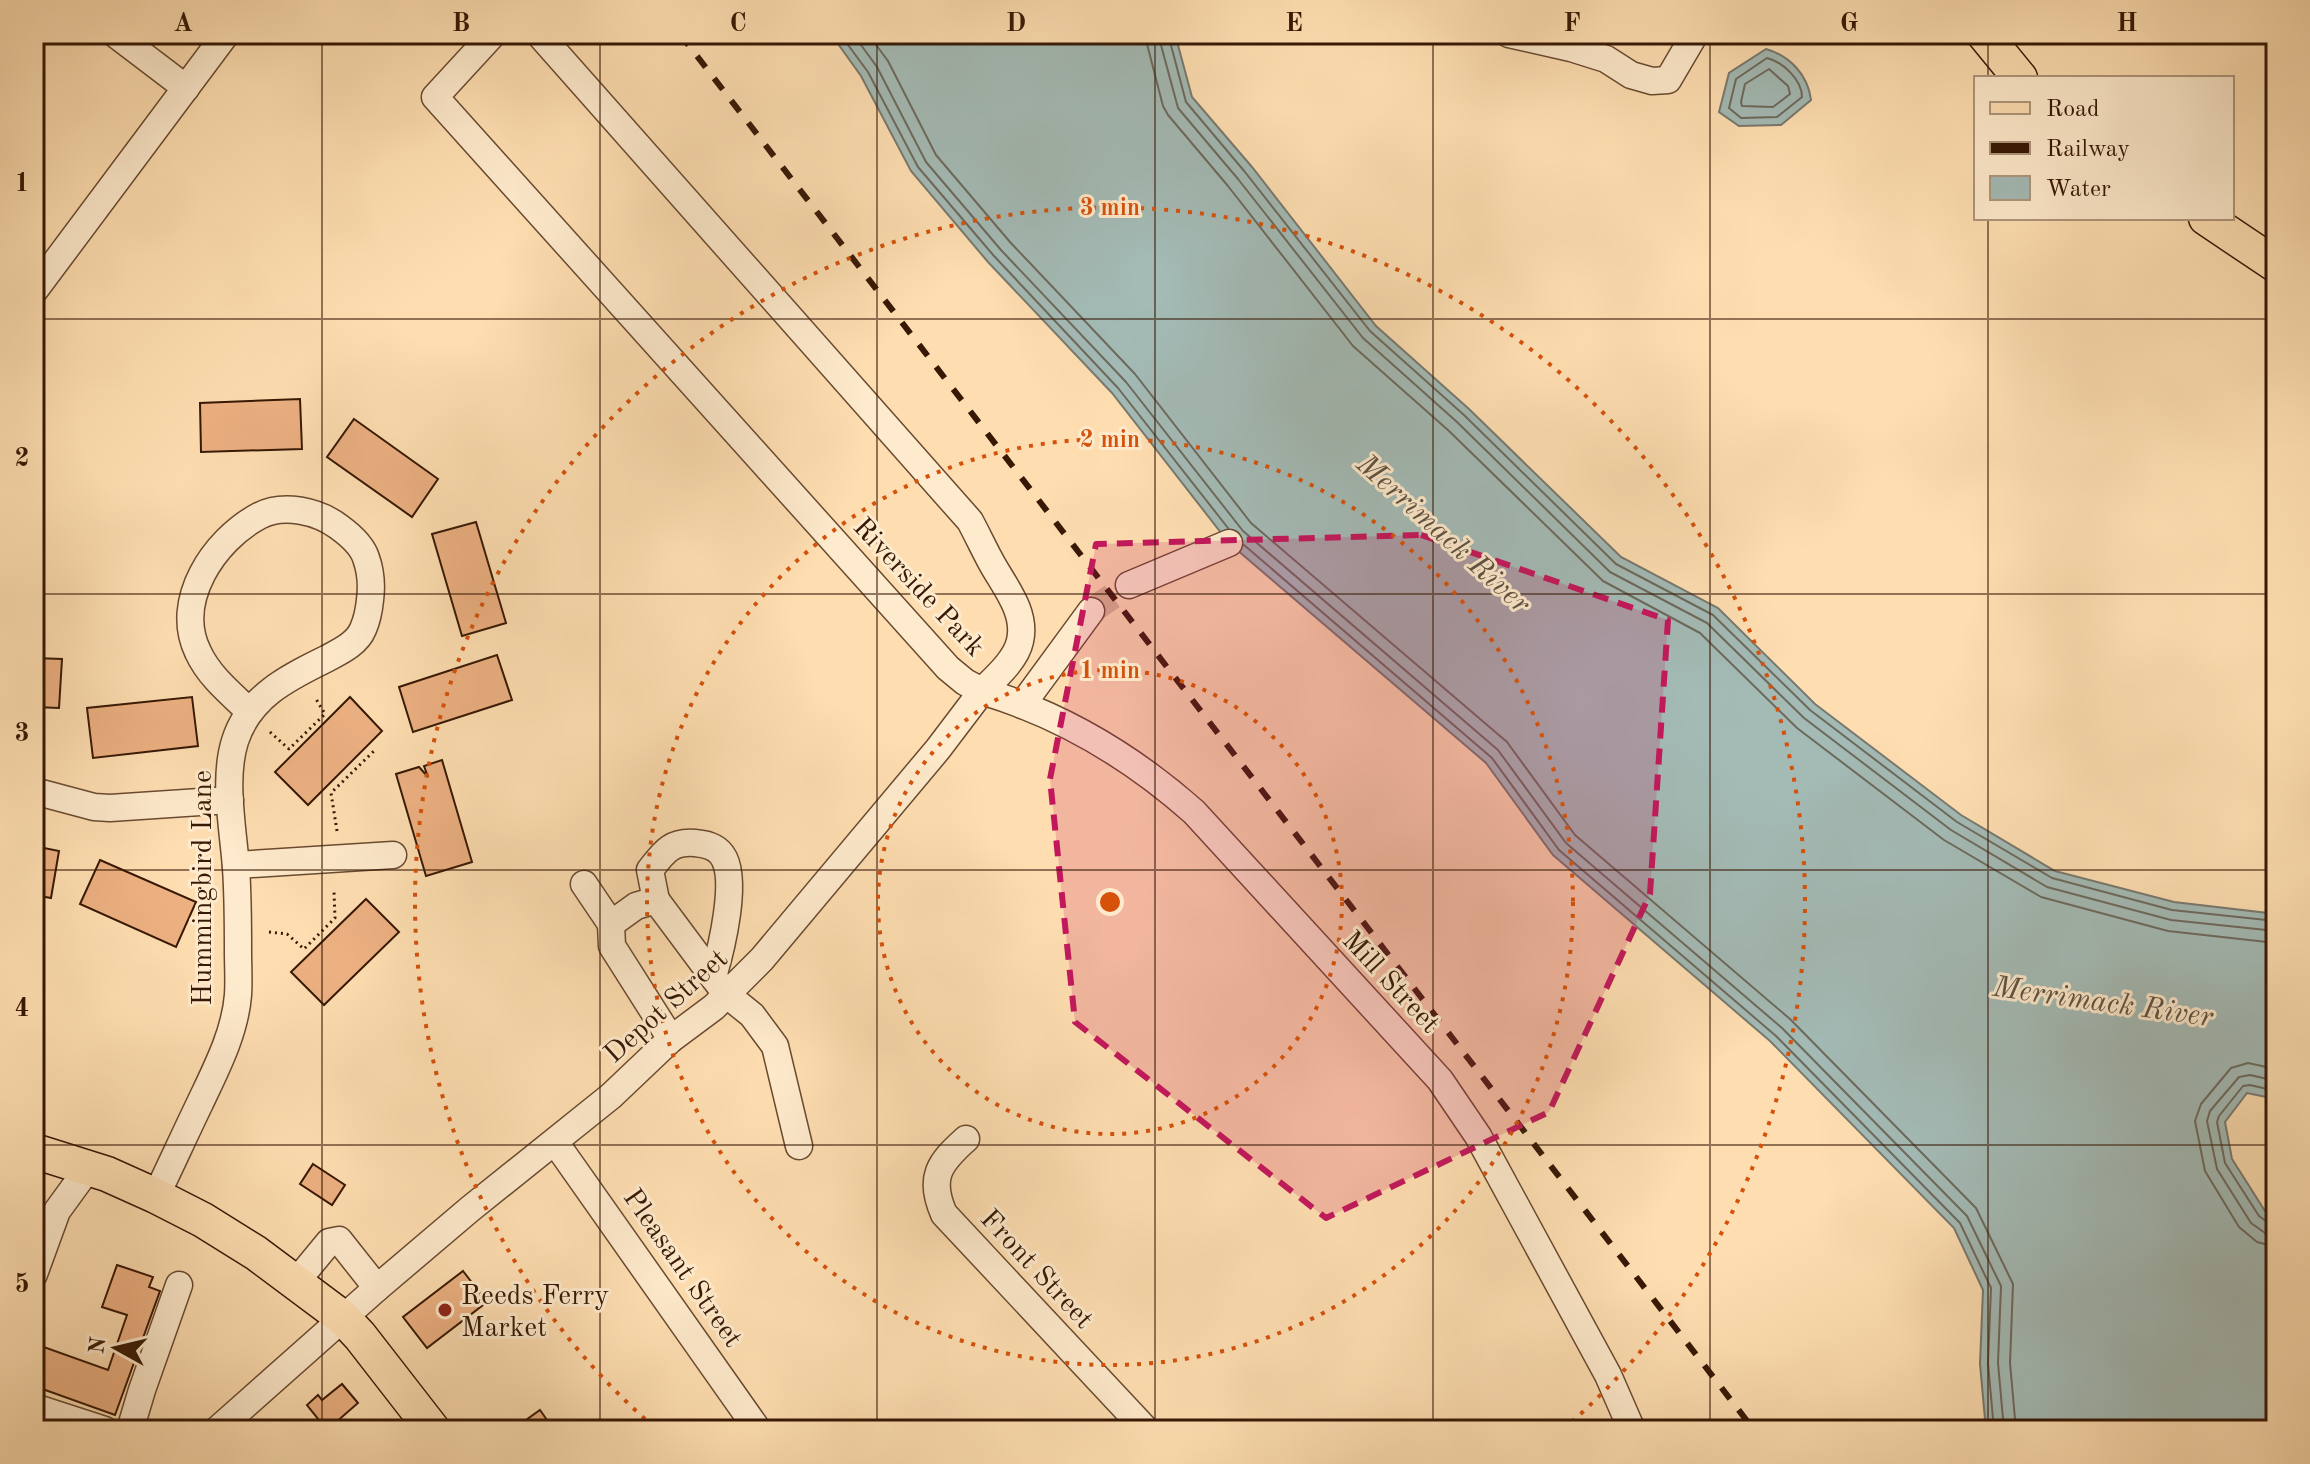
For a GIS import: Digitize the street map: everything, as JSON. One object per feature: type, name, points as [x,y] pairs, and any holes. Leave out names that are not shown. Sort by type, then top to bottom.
[{"type":"main road","points":[[1984,34],[2018,76]]},
{"type":"main road","points":[[2209,220],[2276,265]]},
{"type":"main road","points":[[34,1151],[89,1167],[156,1196],[231,1237],[296,1282],[343,1318],[360,1336],[433,1430]]},
{"type":"street","points":[[115,34],[186,88]]},
{"type":"street","points":[[34,291],[226,34]]},
{"type":"street","name":"Riverside Park","points":[[493,34],[435,97],[948,668],[982,691],[1020,643],[1021,621],[1013,600],[970,521],[539,34]]},
{"type":"street","points":[[1509,34],[1606,59],[1631,75],[1652,81],[1668,80],[1695,34]]},
{"type":"street","name":"Hummingbird Lane","points":[[156,1196],[214,1073],[233,1021],[238,995],[236,865],[230,800],[234,745],[240,727],[249,711],[279,683],[350,645],[363,631],[368,613],[371,571],[364,551],[331,521],[288,509],[261,514],[223,544],[197,583],[190,618],[197,651],[213,675],[249,711]]},
{"type":"street","points":[[1129,585],[1229,543]]},
{"type":"street","points":[[1022,705],[1091,611]]},
{"type":"street","name":"Mill Street","points":[[982,691],[1085,733],[1161,782],[1194,812],[1440,1080],[1478,1136],[1608,1375],[1632,1430]]},
{"type":"street","name":"Depot Street","points":[[217,1430],[377,1288],[611,1096],[671,1039],[714,1007],[720,985],[762,959],[938,749],[982,691]]},
{"type":"street","points":[[34,791],[94,807],[110,808],[230,800]]},
{"type":"street","points":[[720,985],[730,878],[723,856],[710,845],[677,844],[665,850],[650,870],[656,900],[720,985],[752,1015],[775,1046],[799,1146]]},
{"type":"street","points":[[236,865],[393,855]]},
{"type":"street","points":[[584,884],[611,924],[612,946],[671,1039]]},
{"type":"street","points":[[611,924],[636,906],[656,900]]},
{"type":"street","name":"Front Street","points":[[966,1139],[941,1164],[936,1181],[944,1214],[1146,1430]]},
{"type":"street","name":"Pleasant Street","points":[[555,1142],[758,1430]]},
{"type":"street","points":[[34,1274],[57,1211],[89,1167]]},
{"type":"street","points":[[296,1282],[329,1242],[339,1240],[377,1288]]},
{"type":"street","points":[[130,1430],[179,1285]]},
{"type":"street","points":[[34,1407],[105,1430]]},
{"type":"path","points":[[270,732],[289,749],[325,714],[316,699]]},
{"type":"path","points":[[337,831],[331,793],[376,749]]},
{"type":"path","points":[[269,932],[287,934],[304,949],[335,918],[334,892]]},
{"type":"highlighted area","points":[[1421,535],[1668,620],[1650,894],[1549,1112],[1326,1218],[1075,1022],[1050,779],[1096,544]]},
{"type":"water","name":"Merrimack River","points":[[831,34],[1175,34],[1192,97],[1252,167],[1376,326],[1469,409],[1621,557],[1718,608],[1815,704],[1961,815],[2055,871],[2174,902],[2276,914],[2276,1099],[2247,1093],[2225,1122],[2232,1159],[2265,1211],[2276,1218],[2276,1430],[1986,1430],[1980,1364],[1983,1290],[1954,1228],[1770,1041],[1553,855],[1486,763],[1229,543],[1112,393],[988,262],[911,171],[861,76]]},
{"type":"water","points":[[1766,49],[1783,56],[1796,68],[1806,82],[1811,100],[1781,125],[1739,126],[1719,112],[1729,73]]},
{"type":"building","points":[[300,399],[302,449],[201,452],[200,403]]},
{"type":"building","points":[[354,419],[438,479],[412,517],[327,457]]},
{"type":"building","points":[[476,522],[506,623],[462,636],[432,534]]},
{"type":"building","points":[[497,655],[512,700],[413,732],[399,687]]},
{"type":"building","points":[[34,658],[62,659],[59,708],[34,707]]},
{"type":"building","points":[[192,697],[198,746],[93,758],[87,708]]},
{"type":"building","points":[[350,697],[382,731],[308,805],[275,772]]},
{"type":"building","points":[[442,760],[472,862],[426,876],[396,774],[419,767],[428,777],[424,766]]},
{"type":"building","points":[[34,846],[59,851],[51,898],[34,895]]},
{"type":"building","points":[[100,860],[196,902],[176,947],[80,904]]},
{"type":"building","points":[[366,899],[399,932],[324,1005],[291,972]]},
{"type":"building","points":[[313,1164],[345,1185],[332,1205],[300,1184]]},
{"type":"building","points":[[117,1265],[153,1277],[149,1287],[160,1291],[115,1415],[34,1386],[34,1367],[41,1346],[108,1370],[127,1315],[102,1307]]},
{"type":"building","name":"Reeds Ferry Market","points":[[463,1271],[487,1302],[427,1348],[403,1317]]},
{"type":"building","points":[[342,1384],[358,1403],[327,1430],[307,1405],[318,1395],[322,1400]]},
{"type":"building","points":[[540,1410],[554,1430],[512,1430]]},
{"type":"tunnel","points":[[1091,611],[1129,585]]},
{"type":"railway","points":[[680,34],[1754,1430]]},
{"type":"place","name":"Reeds Ferry Market","points":[[445,1310]]}]
